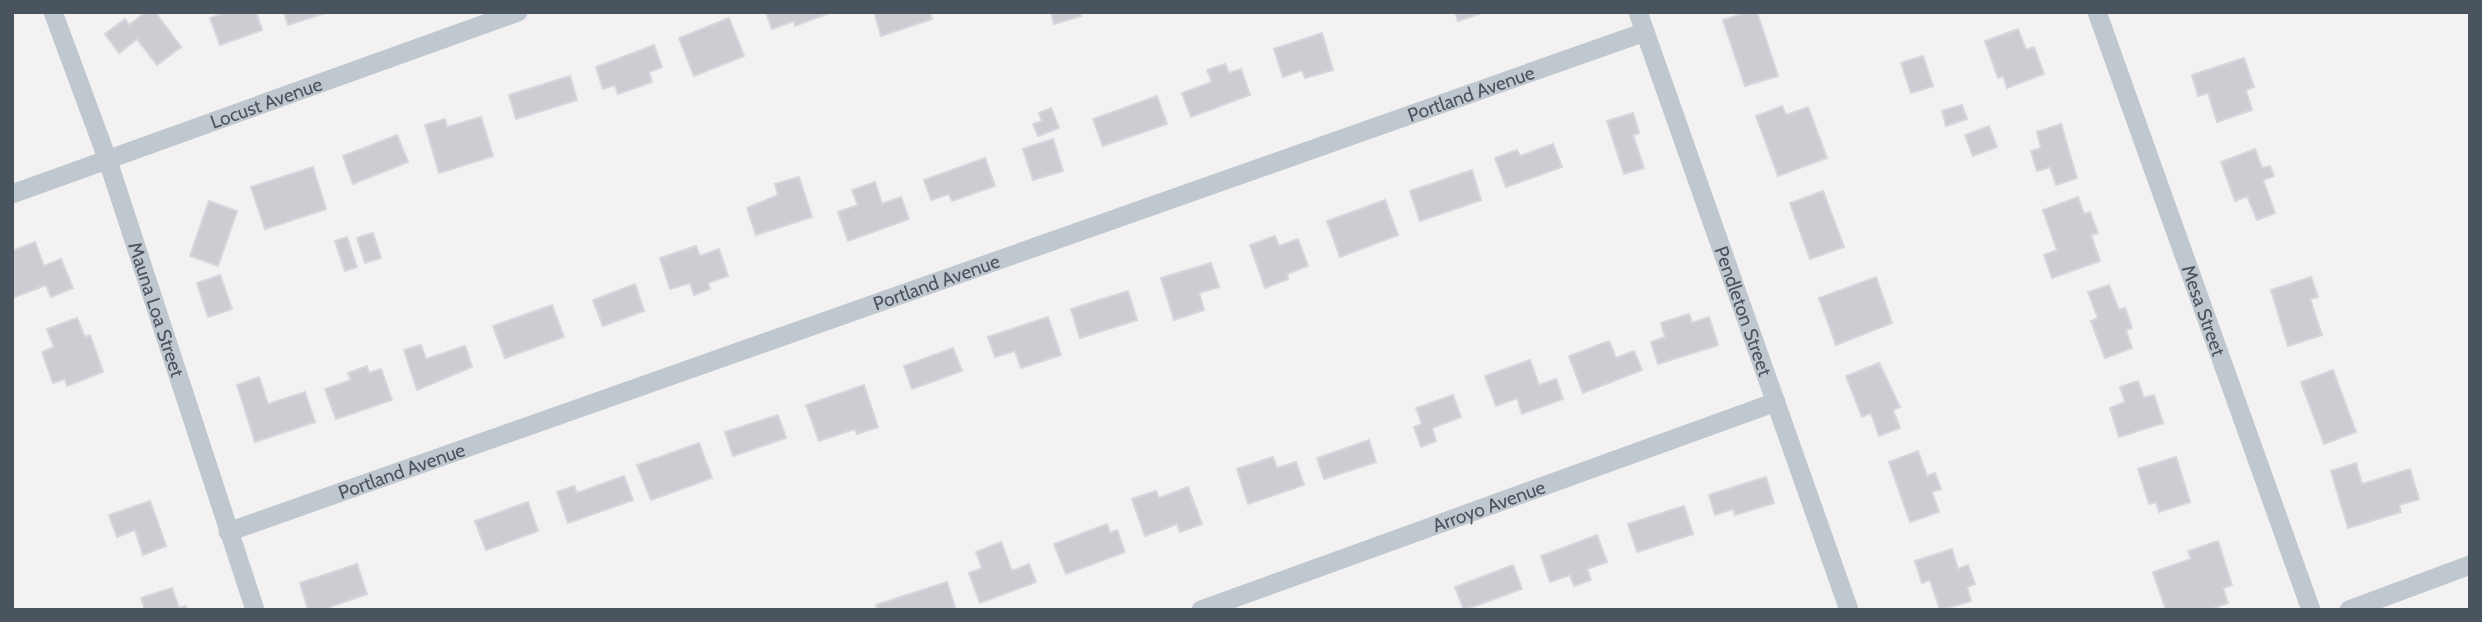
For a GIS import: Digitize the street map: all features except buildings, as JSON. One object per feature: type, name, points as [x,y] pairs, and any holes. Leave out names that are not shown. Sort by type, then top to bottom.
[{"type":"street","name":"Mauna Loa Street","points":[[53,12],[107,159],[255,610]]},
{"type":"street","name":"Locust Avenue","points":[[12,194],[518,12]]},
{"type":"street","name":"Pendleton Street","points":[[1638,12],[1849,610]]},
{"type":"street","name":"Mesa Street","points":[[2097,12],[2311,610]]},
{"type":"street","name":"Portland Avenue","points":[[228,532],[1645,32]]},
{"type":"street","name":"Arroyo Avenue","points":[[1201,610],[1776,402]]},
{"type":"street","points":[[2348,610],[2470,565]]}]
